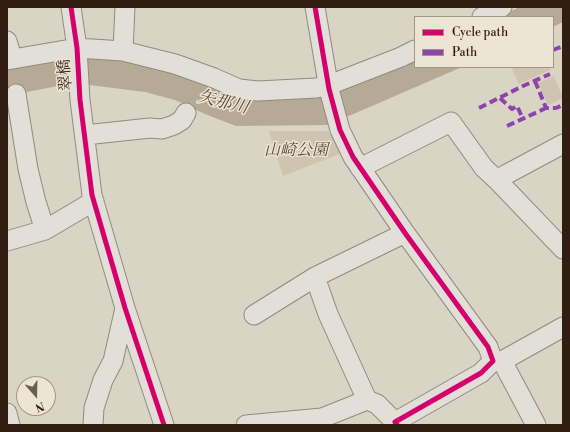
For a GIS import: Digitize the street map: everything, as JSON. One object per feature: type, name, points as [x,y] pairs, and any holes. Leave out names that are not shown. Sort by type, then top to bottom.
[{"type":"street","name":"翠橋","points":[[71,7],[77,48],[80,100],[92,195],[125,308],[164,425]]},
{"type":"street","points":[[123,51],[125,7]]},
{"type":"street","points":[[315,7],[329,87],[340,130],[353,157],[405,233],[498,361],[536,425]]},
{"type":"street","points":[[484,16],[502,7]]},
{"type":"street","points":[[9,53],[77,48],[123,51],[175,64],[239,89],[258,91],[329,87],[414,50]]},
{"type":"street","points":[[16,94],[28,169],[45,230]]},
{"type":"street","points":[[85,135],[150,128],[162,129],[174,125],[182,120],[186,112]]},
{"type":"street","points":[[360,168],[452,122],[484,168],[563,249]]},
{"type":"street","points":[[497,180],[563,144]]},
{"type":"street","points":[[7,241],[45,230],[94,201]]},
{"type":"street","points":[[254,315],[315,277],[405,233]]},
{"type":"street","points":[[315,277],[328,314],[367,400]]},
{"type":"street","points":[[93,425],[94,408],[104,380],[113,361],[125,308]]},
{"type":"street","points":[[246,425],[322,418],[367,400],[377,404],[396,424],[481,373],[498,361],[563,327]]},
{"type":"street","points":[[7,413],[10,425]]},
{"type":"green space","points":[[511,68],[549,68],[550,70],[519,84]]},
{"type":"green space","points":[[554,76],[563,98],[548,105],[538,83]]},
{"type":"green space","name":"山崎公園","points":[[269,131],[328,131],[342,153],[283,176]]},
{"type":"water","points":[[520,7],[563,7],[563,22],[554,26],[554,16],[500,16]]},
{"type":"water","name":"矢那川","points":[[70,54],[119,57],[259,98],[414,55],[414,68],[460,68],[328,125],[236,126],[175,100],[145,92],[90,85],[58,86],[7,96],[7,64]]},
{"type":"marked path","points":[[554,50],[563,46]]},
{"type":"marked path","points":[[479,108],[550,74]]},
{"type":"marked path","points":[[535,81],[546,108],[556,108],[563,105]]},
{"type":"marked path","points":[[500,98],[512,109],[517,106],[523,119]]},
{"type":"marked path","points":[[507,126],[546,108]]},
{"type":"cycle path","points":[[71,7],[77,48],[80,100],[92,195],[125,308],[164,425]]},
{"type":"cycle path","points":[[315,7],[329,89],[340,130],[353,157],[405,233],[488,347],[493,361],[481,373],[395,422],[397,425]]}]
